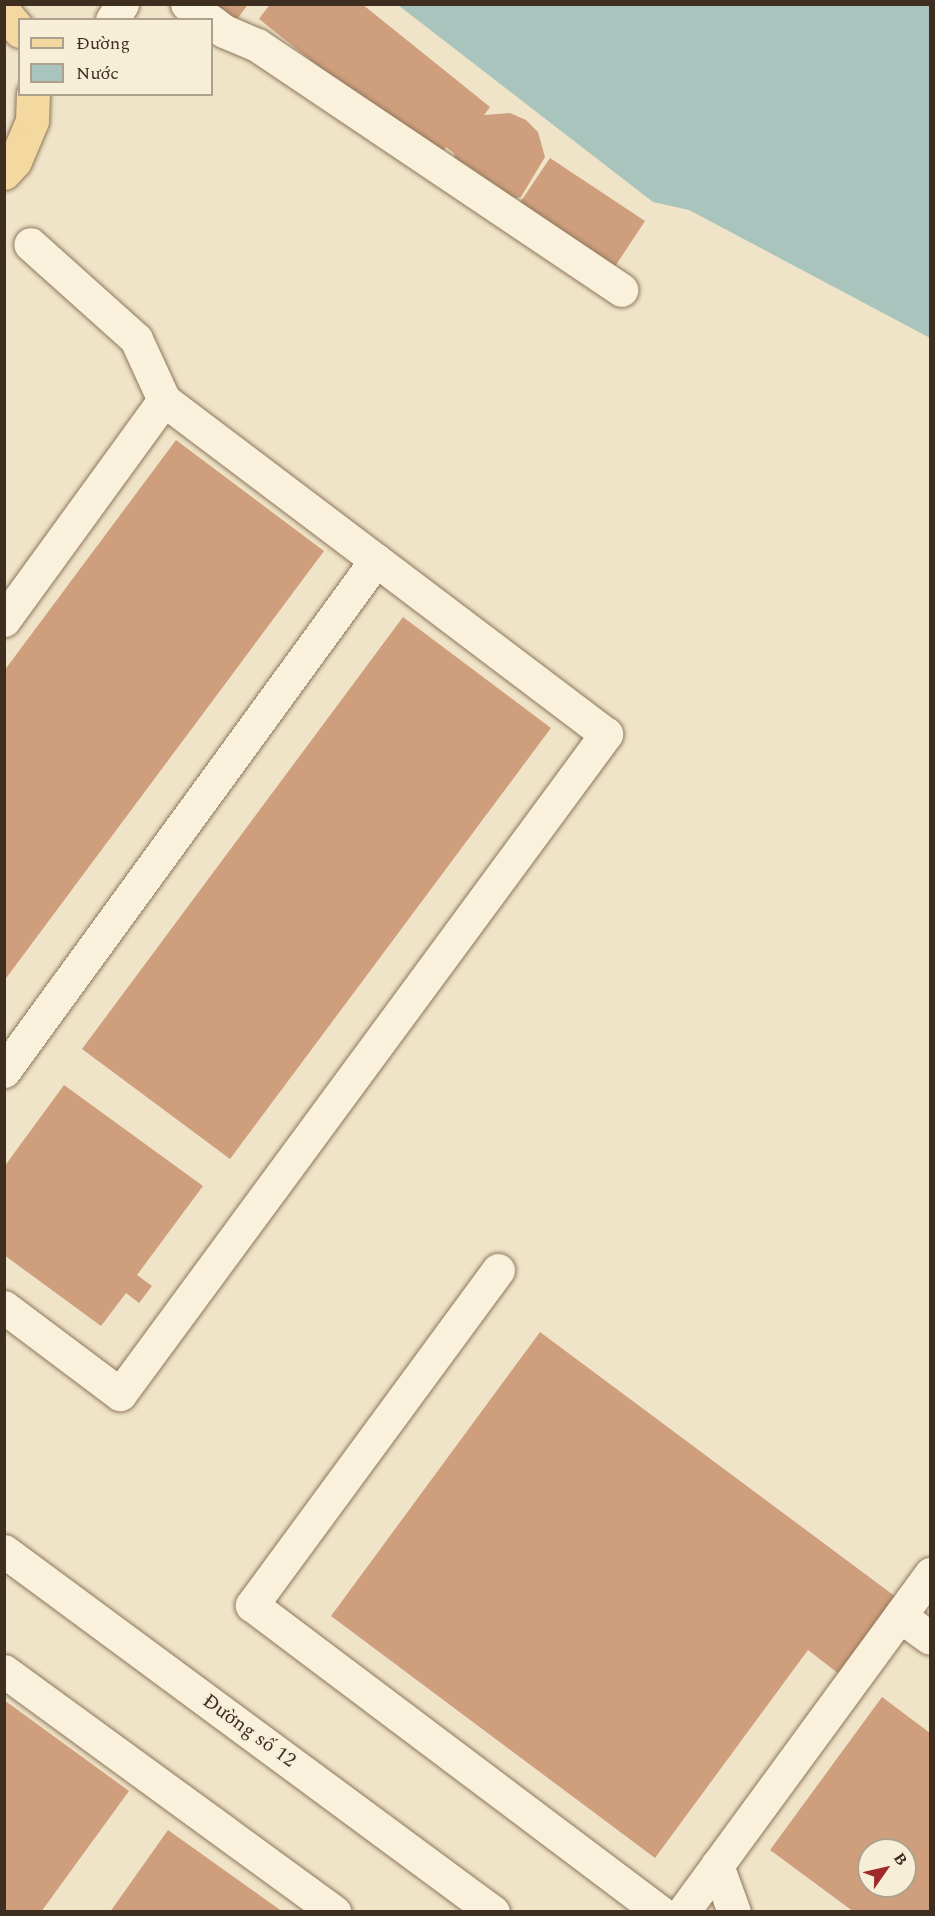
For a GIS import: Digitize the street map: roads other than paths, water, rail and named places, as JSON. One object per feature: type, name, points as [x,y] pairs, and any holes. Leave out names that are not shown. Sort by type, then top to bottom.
[{"type":"main road","points":[[4,12],[18,30]]},
{"type":"main road","points":[[4,173],[15,161],[32,121],[33,96]]},
{"type":"street","points":[[113,18],[122,4]]},
{"type":"street","points":[[187,4],[206,18]]},
{"type":"street","points":[[213,23],[224,31],[257,45],[621,290]]},
{"type":"street","points":[[4,1307],[120,1394],[606,734],[164,400],[136,339],[30,244]]},
{"type":"street","points":[[4,620],[164,400]]},
{"type":"street","points":[[4,1071],[376,560]]},
{"type":"street","points":[[498,1270],[252,1605],[660,1911]]},
{"type":"street","name":"Đường số 12","points":[[4,1551],[493,1911]]},
{"type":"street","points":[[683,1911],[930,1574]]},
{"type":"street","points":[[900,1616],[930,1638]]},
{"type":"street","points":[[4,1671],[335,1911]]},
{"type":"street","points":[[717,1865],[734,1911]]},
{"type":"water","points":[[398,5],[930,5],[930,338],[689,210],[653,202]]}]
